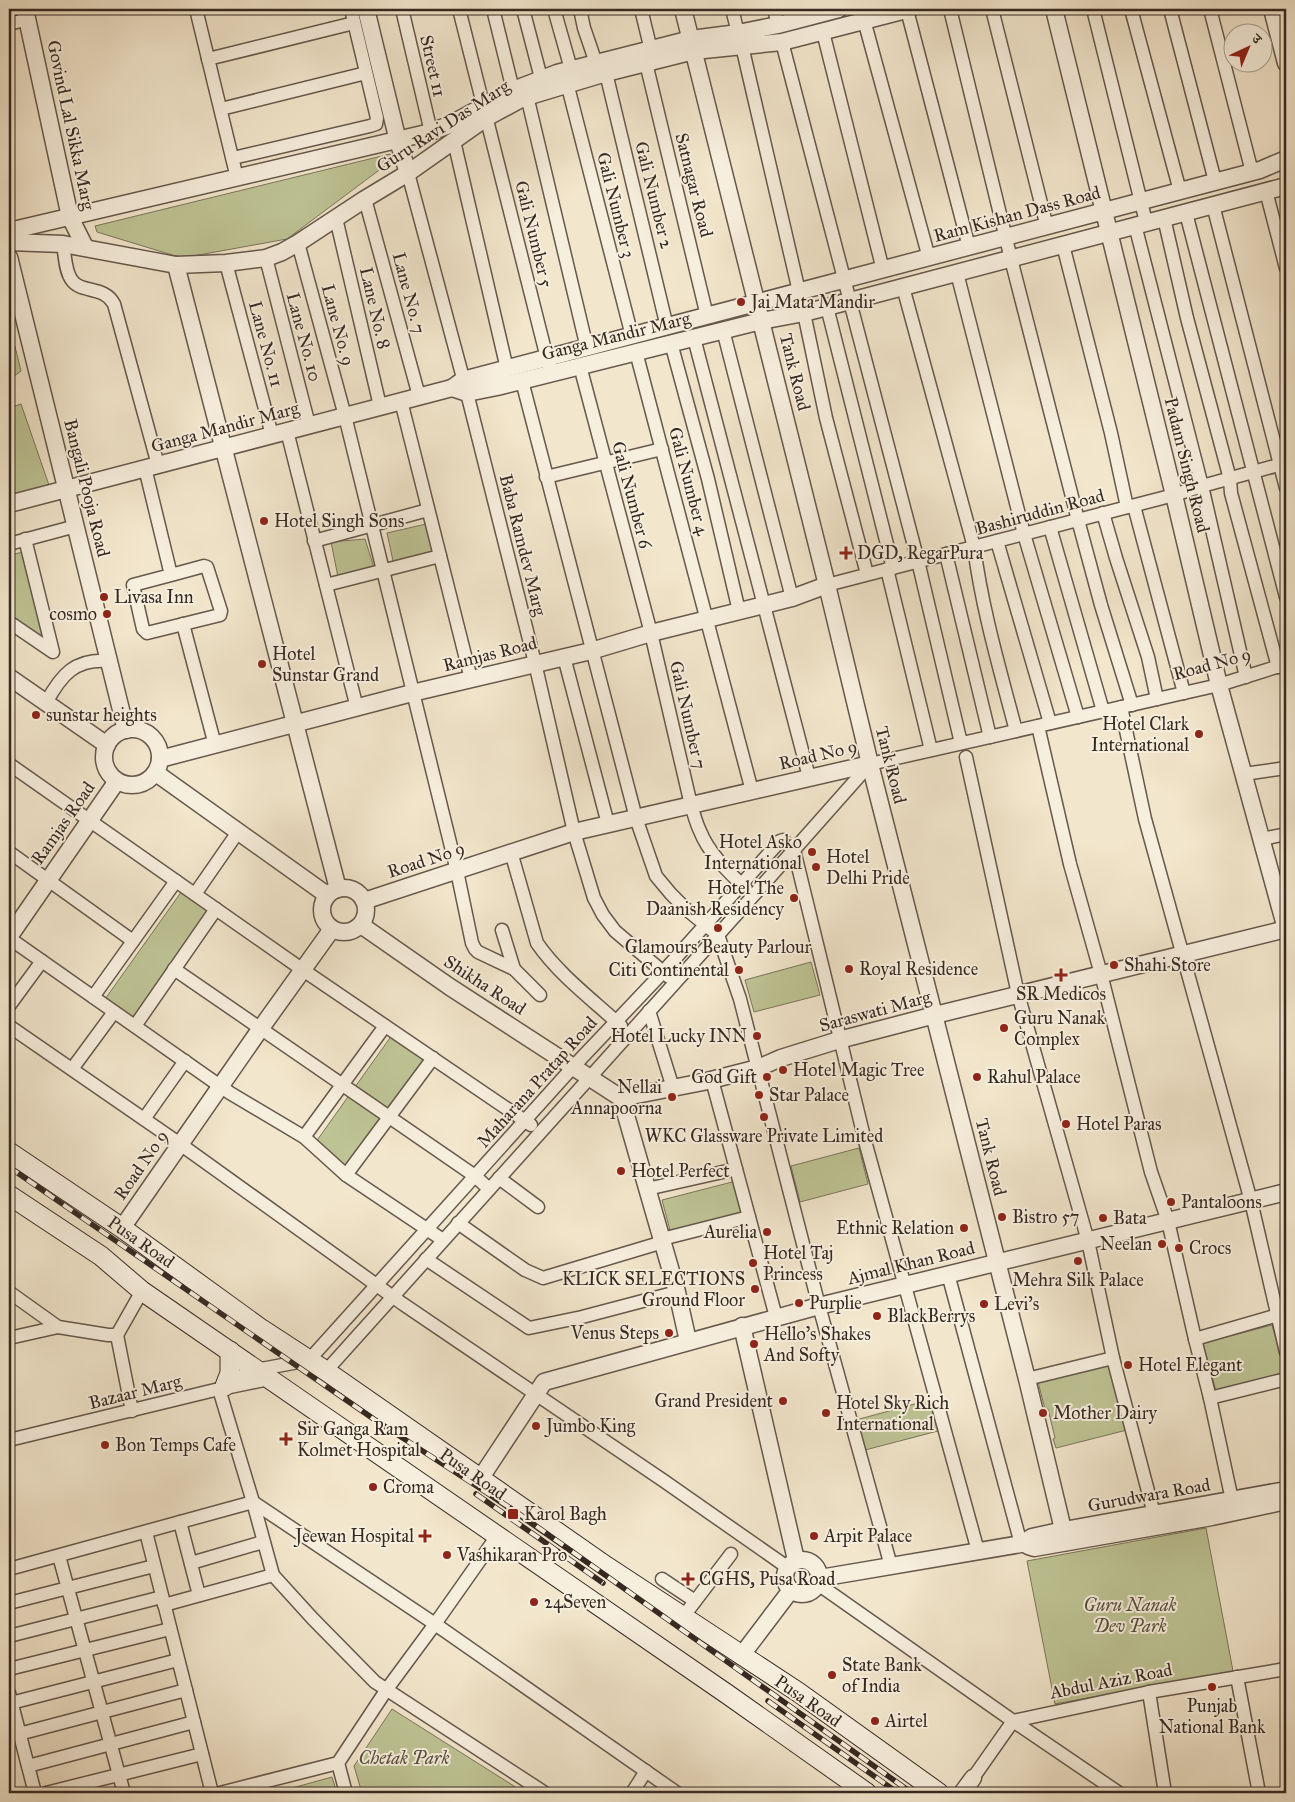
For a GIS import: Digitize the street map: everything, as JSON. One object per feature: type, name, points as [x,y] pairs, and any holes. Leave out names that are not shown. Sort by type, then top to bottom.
[{"type":"main road","name":"Pusa Road","points":[[9,1152],[122,1228],[260,1328],[326,1371],[606,1566],[798,1692],[939,1793]]},
{"type":"main road","name":"Pusa Road","points":[[9,1195],[101,1256],[142,1290],[727,1694],[867,1793]]},
{"type":"main road","points":[[222,1388],[230,1373],[230,1351]]},
{"type":"street","points":[[198,9],[208,59],[238,178]]},
{"type":"street","points":[[233,158],[374,125],[377,118],[351,9]]},
{"type":"street","points":[[366,9],[398,141],[408,173]]},
{"type":"street","name":"Street 11","points":[[402,9],[431,132]]},
{"type":"street","name":"Gali Number 5","points":[[458,9],[549,366]]},
{"type":"street","points":[[493,9],[520,93],[588,348]]},
{"type":"street","points":[[523,9],[541,78]]},
{"type":"street","name":"Gali Number 3","points":[[554,9],[632,336]]},
{"type":"street","name":"Gali Number 2","points":[[580,9],[584,28],[601,68],[667,327]]},
{"type":"street","name":"Satnagar Road","points":[[641,9],[648,56],[707,316]]},
{"type":"street","name":"Tank Road","points":[[683,9],[870,764],[935,1015],[1065,1536]]},
{"type":"street","points":[[732,9],[804,313],[826,418],[868,574]]},
{"type":"street","points":[[774,9],[778,25]]},
{"type":"street","name":"Guru Ravi Das Marg","points":[[740,39],[818,12],[839,9]]},
{"type":"street","points":[[909,9],[969,247]]},
{"type":"street","name":"Guru Ravi Das Marg","points":[[520,93],[569,76],[692,45],[740,39],[782,42],[824,32],[862,15],[909,9]]},
{"type":"street","points":[[950,9],[1011,259],[1126,706],[1145,819],[1251,1201],[1286,1352]]},
{"type":"street","points":[[992,9],[1047,227]]},
{"type":"street","name":"Padam Singh Road","points":[[1054,9],[1219,685],[1286,929]]},
{"type":"street","points":[[1093,9],[1141,201],[1140,224],[1246,677]]},
{"type":"street","points":[[1131,9],[1180,191]]},
{"type":"street","points":[[1170,9],[1215,181]]},
{"type":"street","points":[[1210,9],[1252,172]]},
{"type":"street","points":[[1272,9],[1286,63]]},
{"type":"street","points":[[9,24],[26,14]]},
{"type":"street","name":"Govind Lal Sikka Marg","points":[[26,14],[70,217],[85,247]]},
{"type":"street","points":[[862,15],[929,258]]},
{"type":"street","points":[[208,59],[354,23]]},
{"type":"street","points":[[824,32],[882,270]]},
{"type":"street","points":[[782,42],[918,562],[961,743]]},
{"type":"street","points":[[221,109],[366,72]]},
{"type":"street","name":"Guru Ravi Das Marg","points":[[9,231],[431,132],[485,112],[520,93],[541,78],[569,76]]},
{"type":"street","name":"Guru Ravi Das Marg","points":[[9,242],[63,244],[85,247],[176,265],[226,263],[266,258],[298,243],[408,173],[454,140],[485,112]]},
{"type":"street","points":[[454,140],[507,369]]},
{"type":"street","name":"Ram Kishan Dass Road","points":[[757,303],[1252,172],[1286,159]]},
{"type":"street","points":[[761,321],[804,313],[1286,185],[1284,172],[1286,163]]},
{"type":"street","name":"Baba Ramdev Marg","points":[[408,173],[461,387],[535,663],[574,832],[594,898],[603,915],[616,931],[674,982]]},
{"type":"street","points":[[1266,191],[1286,268]]},
{"type":"street","name":"Lane No. 7","points":[[365,199],[419,396]]},
{"type":"street","points":[[1213,205],[1283,464],[1286,488]]},
{"type":"street","points":[[1186,212],[1286,598]]},
{"type":"street","name":"Lane No. 8","points":[[336,218],[380,406]]},
{"type":"street","points":[[1164,218],[1187,318],[1230,479],[1231,493],[1282,665]]},
{"type":"street","name":"Lane No. 9","points":[[298,243],[345,416],[457,871],[473,946],[478,952],[514,969]]},
{"type":"street","points":[[63,244],[70,278],[74,283],[106,294],[111,297],[114,304],[152,467],[171,575]]},
{"type":"street","points":[[1063,245],[1130,506],[1184,693]]},
{"type":"street","name":"Bangali Pooja Road","points":[[9,256],[126,730]]},
{"type":"street","name":"Lane No. 10","points":[[266,258],[309,425]]},
{"type":"street","name":"Lane No. 11","points":[[226,263],[314,541],[357,708]]},
{"type":"street","points":[[176,265],[295,724],[332,892]]},
{"type":"street","points":[[957,273],[1024,534],[1078,717]]},
{"type":"street","points":[[903,287],[974,547],[987,619],[1016,731]]},
{"type":"street","name":"Ganga Mandir Marg","points":[[9,504],[419,396],[461,387],[522,381],[588,348],[757,303]]},
{"type":"street","points":[[827,307],[890,568],[931,750]]},
{"type":"street","name":"Ganga Mandir Marg","points":[[461,387],[507,369],[580,366],[761,321]]},
{"type":"street","points":[[723,330],[792,598]]},
{"type":"street","points":[[694,338],[809,777]]},
{"type":"street","points":[[671,343],[708,479],[740,611]]},
{"type":"street","name":"Gali Number 4","points":[[636,352],[752,791]]},
{"type":"street","name":"Gali Number 6","points":[[580,366],[651,633]]},
{"type":"street","points":[[522,381],[636,818],[656,876],[671,894],[705,926],[718,935],[740,999],[819,1306],[890,1566]]},
{"type":"street","points":[[401,401],[472,679]]},
{"type":"street","points":[[546,477],[662,450]]},
{"type":"street","name":"Bashiruddin Road","points":[[827,585],[1174,495],[1283,464]]},
{"type":"street","points":[[314,541],[428,510]]},
{"type":"street","points":[[1104,513],[1116,558],[1144,641],[1157,699]]},
{"type":"street","points":[[9,544],[76,526]]},
{"type":"street","points":[[1050,527],[1103,711]]},
{"type":"street","points":[[9,622],[53,652],[25,539]]},
{"type":"street","points":[[997,541],[1044,725],[1070,864],[1101,974],[1151,1172],[1168,1221],[1232,1500]]},
{"type":"street","points":[[946,554],[990,737]]},
{"type":"street","points":[[326,585],[440,556]]},
{"type":"street","points":[[204,566],[207,567],[221,611],[217,616],[147,633],[144,632],[132,588],[135,584],[171,575],[204,566]]},
{"type":"street","name":"Ramjas Road","points":[[158,766],[215,745],[535,663],[591,651],[651,633],[764,606],[827,585]]},
{"type":"street","points":[[183,624],[215,745]]},
{"type":"street","name":"Gali Number 7","points":[[651,633],[691,805],[700,832],[710,850],[753,896]]},
{"type":"street","points":[[564,657],[608,824]]},
{"type":"street","points":[[46,704],[71,669],[96,660],[109,662]]},
{"type":"street","name":"Road No 9","points":[[364,901],[574,832],[1219,685],[1282,665]]},
{"type":"street","points":[[9,676],[46,704],[107,745]]},
{"type":"street","points":[[134,729],[148,734],[157,744],[158,766],[145,782],[138,785],[117,781],[107,770],[104,763],[107,745],[113,736],[126,730],[134,729]]},
{"type":"street","points":[[966,757],[1018,994],[1088,1240],[1113,1358],[1154,1514]]},
{"type":"street","points":[[9,764],[303,970],[526,1121],[539,1133]]},
{"type":"street","name":"Maharana Pratap Road","points":[[326,1371],[870,764]]},
{"type":"street","points":[[158,766],[238,832],[332,892]]},
{"type":"street","points":[[1244,774],[1286,768]]},
{"type":"street","name":"Ramjas Road","points":[[9,937],[117,781]]},
{"type":"street","points":[[195,894],[238,832]]},
{"type":"street","points":[[1262,839],[1286,834]]},
{"type":"street","name":"Maharana Pratap Road","points":[[309,1360],[573,1067],[705,926],[780,841],[782,840],[794,850]]},
{"type":"street","points":[[794,850],[839,1040],[904,1285],[978,1551]]},
{"type":"street","points":[[9,852],[133,941]]},
{"type":"street","points":[[511,852],[537,943],[546,956],[559,969],[629,1033]]},
{"type":"street","points":[[93,997],[176,881]]},
{"type":"street","points":[[350,889],[361,896],[366,913],[361,925],[356,929],[344,932],[332,929],[324,919],[322,913],[324,901],[332,892],[350,889]]},
{"type":"street","points":[[135,1026],[216,909]]},
{"type":"street","name":"Shikha Road","points":[[361,925],[450,987],[589,1077]]},
{"type":"street","name":"Road No 9","points":[[122,1228],[260,1028],[332,929]]},
{"type":"street","name":"Saraswati Marg","points":[[621,1098],[712,1080],[758,1068],[781,1058],[839,1040],[1018,994],[1286,929]]},
{"type":"street","points":[[502,930],[514,969],[540,995]]},
{"type":"street","points":[[9,937],[220,1086],[304,1138],[346,1175],[443,1240]]},
{"type":"street","points":[[9,1006],[42,962]]},
{"type":"street","points":[[174,969],[475,1176],[489,1189]]},
{"type":"street","points":[[649,1011],[673,1088]]},
{"type":"street","points":[[72,1069],[114,1012]]},
{"type":"street","points":[[9,1026],[180,1144],[377,1285],[536,1394],[792,1564],[808,1560],[819,1572],[819,1581],[815,1588],[805,1594],[799,1594],[791,1590],[784,1578],[792,1564],[742,1326]]},
{"type":"street","points":[[304,1138],[385,1026]]},
{"type":"street","points":[[346,1175],[388,1116],[433,1058]]},
{"type":"street","points":[[144,1119],[185,1061]]},
{"type":"street","points":[[589,1077],[621,1098],[677,1292],[688,1341]]},
{"type":"street","points":[[712,1080],[776,1317]]},
{"type":"street","points":[[647,1189],[736,1169]]},
{"type":"street","points":[[499,1178],[538,1207]]},
{"type":"street","name":"Ajmal Khan Road","points":[[480,1479],[544,1382],[776,1317],[1286,1192]]},
{"type":"street","points":[[458,1223],[518,1265],[543,1278],[662,1241],[749,1218]]},
{"type":"street","points":[[426,1259],[529,1328],[574,1319],[677,1292]]},
{"type":"street","points":[[948,1274],[1022,1544]]},
{"type":"street","points":[[132,1411],[117,1335],[142,1290]]},
{"type":"street","points":[[9,1292],[58,1327]]},
{"type":"street","points":[[1194,1339],[1278,1315]]},
{"type":"street","points":[[9,1338],[58,1327],[117,1335]]},
{"type":"street","points":[[1027,1380],[1113,1358]]},
{"type":"street","name":"Bazaar Marg","points":[[9,1440],[232,1387],[263,1374],[309,1360]]},
{"type":"street","points":[[1210,1398],[1286,1379]]},
{"type":"street","points":[[222,1388],[272,1576],[374,1682],[545,1793]]},
{"type":"street","name":"Gurudwara Road","points":[[1065,1536],[1154,1514],[1286,1490]]},
{"type":"street","name":"Gurudwara Road","points":[[819,1581],[890,1566],[1022,1544],[1032,1538],[1065,1536],[1203,1518],[1286,1501]]},
{"type":"street","points":[[9,1569],[253,1502],[435,1624],[677,1793]]},
{"type":"street","points":[[180,1522],[199,1595]]},
{"type":"street","points":[[146,1532],[212,1793]]},
{"type":"street","points":[[220,1793],[338,1763],[387,1689],[497,1536]]},
{"type":"street","points":[[191,1563],[263,1542]]},
{"type":"street","points":[[683,1617],[732,1554]]},
{"type":"street","points":[[59,1556],[124,1793]]},
{"type":"street","points":[[9,1603],[154,1566]]},
{"type":"street","points":[[9,1636],[76,1619],[199,1595],[272,1576]]},
{"type":"street","points":[[662,1579],[695,1601]]},
{"type":"street","points":[[819,1581],[1013,1721],[1119,1793]]},
{"type":"street","points":[[741,1656],[791,1590]]},
{"type":"street","points":[[9,1669],[170,1629]]},
{"type":"street","points":[[35,1793],[10,1698],[94,1682],[178,1660]]},
{"type":"street","name":"Abdul Aziz Road","points":[[1013,1721],[1149,1692],[1286,1669]]},
{"type":"street","points":[[1237,1677],[1260,1793]]},
{"type":"street","points":[[20,1734],[186,1690]]},
{"type":"street","points":[[1149,1692],[1165,1793]]},
{"type":"street","points":[[962,1793],[973,1786],[1013,1721]]},
{"type":"street","points":[[28,1766],[194,1722]]},
{"type":"street","points":[[46,1793],[202,1754]]},
{"type":"street","points":[[338,1763],[346,1793]]},
{"type":"street","points":[[632,1793],[646,1772]]},
{"type":"green space","points":[[390,154],[394,159],[287,239],[182,258],[97,232],[95,226]]},
{"type":"green space","points":[[9,322],[21,371],[9,380]]},
{"type":"green space","points":[[21,404],[51,491],[9,500],[9,408]]},
{"type":"green space","points":[[426,524],[439,563],[395,570],[387,533]]},
{"type":"green space","points":[[365,539],[376,574],[339,582],[331,542]]},
{"type":"green space","points":[[24,552],[44,641],[9,617],[9,555]]},
{"type":"green space","points":[[182,891],[219,917],[140,1028],[103,1002]]},
{"type":"green space","points":[[811,962],[820,995],[754,1012],[745,980]]},
{"type":"green space","points":[[392,1035],[429,1061],[350,1172],[313,1146]]},
{"type":"green space","points":[[859,1148],[868,1184],[800,1202],[791,1166]]},
{"type":"green space","points":[[736,1181],[745,1215],[671,1234],[662,1200]]},
{"type":"green space","points":[[1272,1325],[1285,1373],[1216,1391],[1203,1343]]},
{"type":"green space","points":[[1110,1363],[1127,1430],[1056,1448],[1048,1409],[1045,1409],[1038,1382]]},
{"type":"green space","points":[[929,1400],[938,1431],[865,1450],[856,1420]]},
{"type":"green space","name":"Guru Nanak Dev Park","points":[[1206,1528],[1233,1671],[1055,1704],[1027,1561]]},
{"type":"green space","name":"Chetak Park","points":[[392,1709],[525,1793],[362,1793],[354,1766]]},
{"type":"green space","points":[[332,1777],[337,1793],[274,1793]]},
{"type":"railway","points":[[9,1167],[375,1420],[515,1511],[912,1793]]},
{"type":"railway","points":[[476,1494],[603,1583]]},
{"type":"railway","points":[[768,1701],[898,1793]]},
{"type":"place","name":"Jai Mata Mandir","points":[[741,302]]},
{"type":"place","name":"Hotel Singh Sons","points":[[264,521]]},
{"type":"place","name":"DGD, RegarPura","points":[[846,553]]},
{"type":"place","name":"Livasa Inn","points":[[104,597]]},
{"type":"place","name":"cosmo","points":[[107,614]]},
{"type":"place","name":"Hotel Sunstar Grand","points":[[262,664]]},
{"type":"place","name":"sunstar heights","points":[[36,715]]},
{"type":"place","name":"Hotel Clark International","points":[[1199,734]]},
{"type":"place","name":"Hotel Asko International","points":[[812,852]]},
{"type":"place","name":"Hotel Delhi Pride","points":[[816,867]]},
{"type":"place","name":"Hotel The Daanish Residency","points":[[794,898]]},
{"type":"place","name":"Glamours Beauty Parlour","points":[[718,928]]},
{"type":"place","name":"Shahi Store","points":[[1114,965]]},
{"type":"place","name":"Royal Residence","points":[[849,969]]},
{"type":"place","name":"Citi Continental","points":[[739,970]]},
{"type":"place","name":"SR Medicos","points":[[1061,975]]},
{"type":"place","name":"Guru Nanak Complex","points":[[1004,1028]]},
{"type":"place","name":"Hotel Lucky INN","points":[[757,1036]]},
{"type":"place","name":"Hotel Magic Tree","points":[[783,1070]]},
{"type":"place","name":"God Gift","points":[[767,1077]]},
{"type":"place","name":"Rahul Palace","points":[[977,1077]]},
{"type":"place","name":"Star Palace","points":[[759,1095]]},
{"type":"place","name":"Nellai Annapoorna","points":[[672,1097]]},
{"type":"place","name":"WKC Glassware Private Limited","points":[[764,1117]]},
{"type":"place","name":"Hotel Paras","points":[[1066,1124]]},
{"type":"place","name":"Hotel Perfect","points":[[621,1171]]},
{"type":"place","name":"Pantaloons","points":[[1171,1202]]},
{"type":"place","name":"Bistro 57","points":[[1002,1217]]},
{"type":"place","name":"Bata","points":[[1103,1218]]},
{"type":"place","name":"Ethnic Relation","points":[[964,1228]]},
{"type":"place","name":"Aurelia","points":[[767,1232]]},
{"type":"place","name":"Neelan","points":[[1162,1244]]},
{"type":"place","name":"Crocs","points":[[1179,1248]]},
{"type":"place","name":"Mehra Silk Palace","points":[[1078,1261]]},
{"type":"place","name":"Hotel Taj Princess","points":[[753,1263]]},
{"type":"place","name":"KLICK SELECTIONS Ground Floor","points":[[755,1289]]},
{"type":"place","name":"Purplie","points":[[799,1303]]},
{"type":"place","name":"Levi's","points":[[984,1304]]},
{"type":"place","name":"BlackBerrys","points":[[877,1316]]},
{"type":"place","name":"Venus Steps","points":[[669,1333]]},
{"type":"place","name":"Hello's Shakes And Softy","points":[[754,1344]]},
{"type":"place","name":"Hotel Elegant","points":[[1128,1365]]},
{"type":"place","name":"Grand President","points":[[783,1401]]},
{"type":"place","name":"Hotel Sky Rich International","points":[[826,1413]]},
{"type":"place","name":"Mother Dairy","points":[[1043,1413]]},
{"type":"place","name":"Jumbo King","points":[[536,1426]]},
{"type":"place","name":"Sir Ganga Ram Kolmet Hospital","points":[[286,1439]]},
{"type":"place","name":"Bon Temps Cafe","points":[[105,1445]]},
{"type":"place","name":"Croma","points":[[373,1487]]},
{"type":"place","name":"Karol Bagh","points":[[513,1514]]},
{"type":"place","name":"Jeewan Hospital","points":[[425,1536]]},
{"type":"place","name":"Arpit Palace","points":[[814,1536]]},
{"type":"place","name":"Vashikaran Pro","points":[[447,1555]]},
{"type":"place","name":"CGHS, Pusa Road","points":[[688,1579]]},
{"type":"place","name":"24Seven","points":[[534,1602]]},
{"type":"place","name":"State Bank of India","points":[[832,1675]]},
{"type":"place","name":"Punjab National Bank","points":[[1212,1687]]},
{"type":"place","name":"Airtel","points":[[875,1721]]}]
